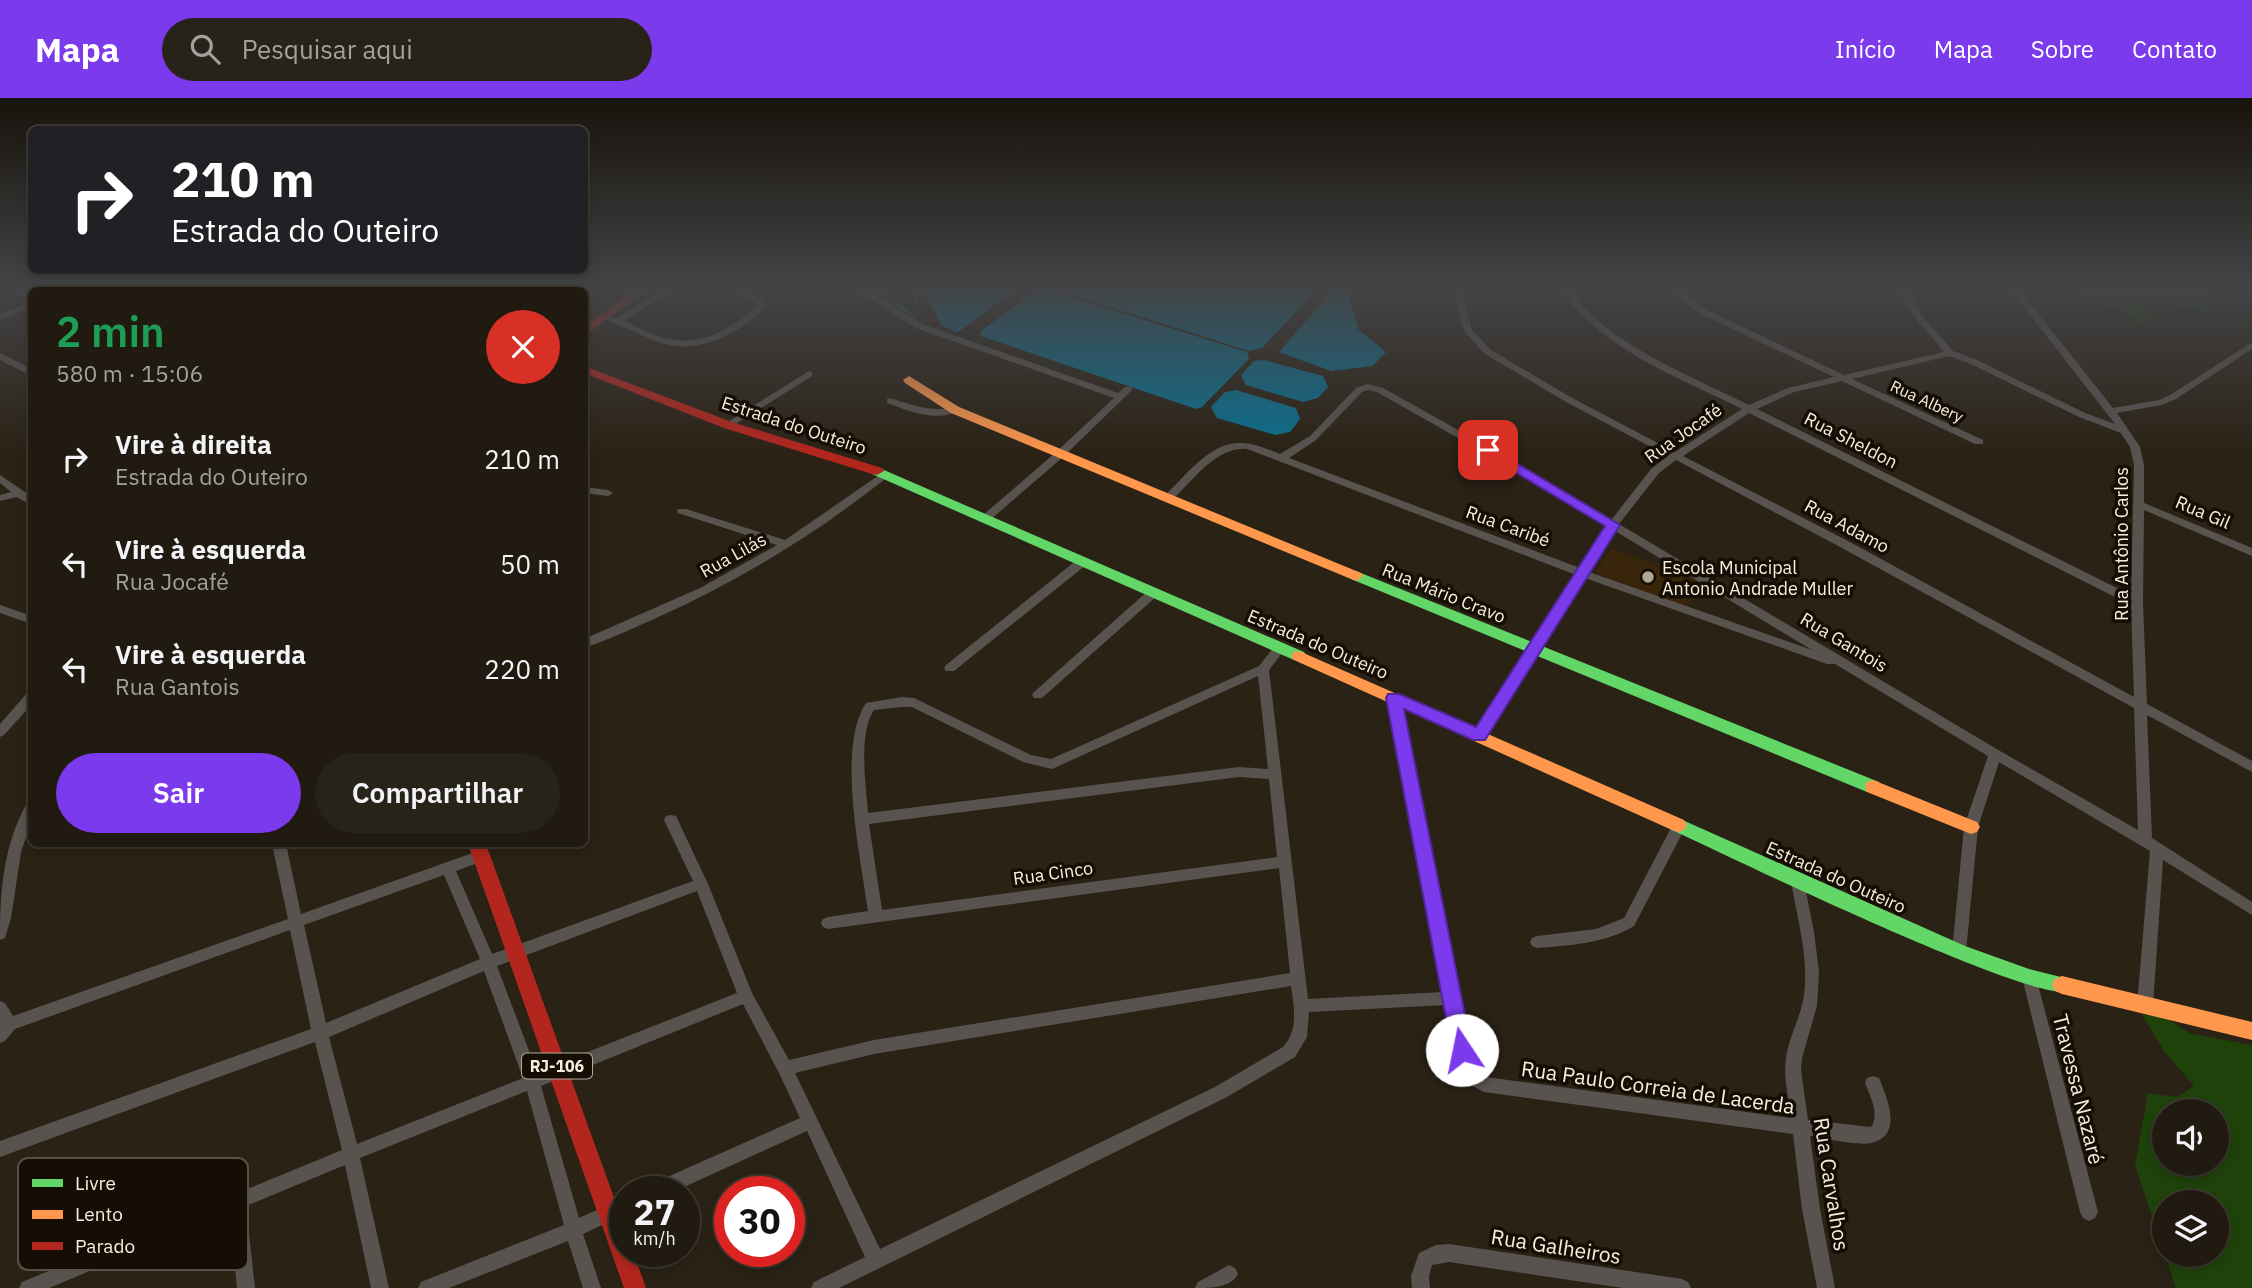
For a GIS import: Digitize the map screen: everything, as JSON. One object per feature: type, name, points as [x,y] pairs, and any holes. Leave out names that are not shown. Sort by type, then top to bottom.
[{"type":"main road","name":"Estrada do Outeiro","points":[[588,371],[729,425],[885,474],[1479,735],[1959,952],[2029,977],[2252,1031]]},
{"type":"main road","name":"Rua Mário Cravo","points":[[909,380],[955,410],[1059,455],[1971,827]]},
{"type":"main road","name":"RJ-106","points":[[479,850],[559,1073],[609,1189]]},
{"type":"main road","name":"RJ-106","points":[[630,1267],[635,1288]]},
{"type":"street","points":[[669,344],[678,346],[704,344]]},
{"type":"street","points":[[973,344],[1124,393],[1059,455],[986,518]]},
{"type":"street","name":"Rua Adamo","points":[[1480,344],[1488,352],[1571,401],[1678,455],[2252,767]]},
{"type":"street","name":"Rua Sheldon","points":[[1623,344],[2137,603]]},
{"type":"street","name":"Rua Albery","points":[[1768,344],[1979,442]]},
{"type":"street","points":[[1942,344],[1950,353],[2082,415],[2125,431]]},
{"type":"street","name":"Rua Antônio Carlos","points":[[2057,344],[2125,431],[2135,447],[2139,465],[2137,603],[2151,845],[2145,1005]]},
{"type":"street","points":[[2111,411],[2161,402],[2173,397],[2252,345]]},
{"type":"street","name":"Rua Jocafé","points":[[1479,735],[1613,525],[1654,471],[1750,408],[1791,390],[1950,353]]},
{"type":"street","points":[[0,356],[28,371]]},
{"type":"street","points":[[729,425],[808,374]]},
{"type":"street","name":"Rua Gantois","points":[[1280,459],[1313,438],[1358,391],[1368,387],[1391,397],[1467,438],[2151,845],[2252,909]]},
{"type":"street","points":[[890,401],[928,413],[955,410]]},
{"type":"street","name":"Rua Caribé","points":[[1168,498],[1220,452],[1230,447],[1257,449],[1584,574],[1762,639],[1851,667]]},
{"type":"street","name":"Rua Lilás","points":[[588,641],[670,609],[788,545],[851,502],[885,474]]},
{"type":"street","points":[[0,478],[28,500]]},
{"type":"street","points":[[588,490],[608,493]]},
{"type":"street","points":[[0,498],[19,493]]},
{"type":"street","name":"Rua Gil","points":[[2140,505],[2252,551]]},
{"type":"street","points":[[682,511],[788,545]]},
{"type":"street","points":[[950,668],[1082,562]]},
{"type":"street","points":[[1038,695],[1153,593]]},
{"type":"street","points":[[0,609],[28,619]]},
{"type":"street","points":[[876,916],[862,819],[860,731],[863,716],[870,706],[914,703],[1028,759],[1052,764],[1263,669],[1279,649]]},
{"type":"street","points":[[820,1288],[1221,1092],[1289,1052],[1302,1033],[1301,1006],[1263,669]]},
{"type":"street","name":"Rua Paulo Correia de Lacerda","points":[[1394,698],[1464,1061],[1473,1078],[1484,1084],[1869,1136],[1884,1127],[1884,1117],[1873,1083]]},
{"type":"street","points":[[0,732],[28,700]]},
{"type":"street","points":[[1959,952],[1971,827],[1995,754]]},
{"type":"street","points":[[862,819],[1239,772],[1274,774]]},
{"type":"street","points":[[0,934],[13,857],[28,812]]},
{"type":"street","points":[[671,820],[701,884],[746,996],[785,1068],[876,1260]]},
{"type":"street","points":[[1537,942],[1593,936],[1615,931],[1629,922],[1679,826]]},
{"type":"street","points":[[280,847],[380,1288]]},
{"type":"street","points":[[0,1008],[5,1030],[448,868],[479,850]]},
{"type":"street","name":"Rua Cinco","points":[[828,923],[1283,862]]},
{"type":"street","points":[[448,868],[489,962],[533,1083],[571,1231],[592,1288]]},
{"type":"street","name":"Rua Carvalhos","points":[[1798,881],[1812,985],[1809,1009],[1793,1050],[1799,1127],[1826,1288]]},
{"type":"street","points":[[0,1149],[320,1033],[516,951],[701,884]]},
{"type":"street","name":"Travessa Nazaré","points":[[2029,977],[2089,1212]]},
{"type":"street","points":[[785,1068],[874,1047],[1297,978]]},
{"type":"street","points":[[248,1199],[351,1154],[746,996]]},
{"type":"street","points":[[1301,1006],[1452,998]]},
{"type":"street","points":[[689,1176],[809,1122]]},
{"type":"street","points":[[427,1288],[571,1231],[609,1212]]},
{"type":"street","name":"Rua Galheiros","points":[[1425,1259],[1436,1254],[1449,1253],[1682,1288]]},
{"type":"street","points":[[1421,1288],[1420,1276],[1425,1259]]},
{"type":"street","points":[[28,1288],[73,1270]]},
{"type":"street","points":[[244,1270],[246,1288]]},
{"type":"street","points":[[1204,1288],[1229,1274]]},
{"type":"shaded area","name":"Escola Municipal Antonio Andrade Muller","points":[[1611,548],[1701,582],[1687,608],[1595,573]]},
{"type":"green space","points":[[2142,1015],[2162,1015],[2189,1033],[2252,1045],[2252,1288],[2176,1288],[2169,1267],[2229,1267],[2229,1190],[2152,1190],[2152,1216],[2135,1165],[2148,1093],[2177,1097],[2194,1086],[2164,1051]]},
{"type":"water","points":[[1003,344],[1220,344],[1247,352],[1249,359],[1202,407],[1196,409]]},
{"type":"water","points":[[1226,344],[1266,344],[1262,348],[1249,351]]},
{"type":"water","points":[[1286,344],[1376,344],[1386,352],[1372,366],[1331,371],[1279,352]]},
{"type":"water","points":[[1264,360],[1323,376],[1328,387],[1318,398],[1303,402],[1246,385],[1241,375],[1254,361]]},
{"type":"water","points":[[1236,390],[1296,408],[1300,419],[1290,432],[1275,435],[1217,418],[1211,407],[1225,392]]},
{"type":"traffic: fast","points":[[877,471],[1299,656]]},
{"type":"traffic: fast","points":[[1356,576],[1873,787]]},
{"type":"traffic: fast","points":[[1678,825],[1959,952],[2029,977],[2062,985]]},
{"type":"traffic: slow","points":[[909,380],[955,410],[1356,576]]},
{"type":"traffic: slow","points":[[1299,656],[1678,825]]},
{"type":"traffic: slow","points":[[1873,787],[1971,827]]},
{"type":"traffic: slow","points":[[2062,985],[2252,1031]]},
{"type":"traffic: jam","points":[[588,371],[728,425],[877,471]]},
{"type":"traffic: jam","points":[[478,847],[635,1288]]},
{"type":"place","name":"Escola Municipal Antonio Andrade Muller","points":[[1648,577]]},
{"type":"route","points":[[1462,1050],[1394,698],[1479,735],[1613,525],[1488,450]]}]
